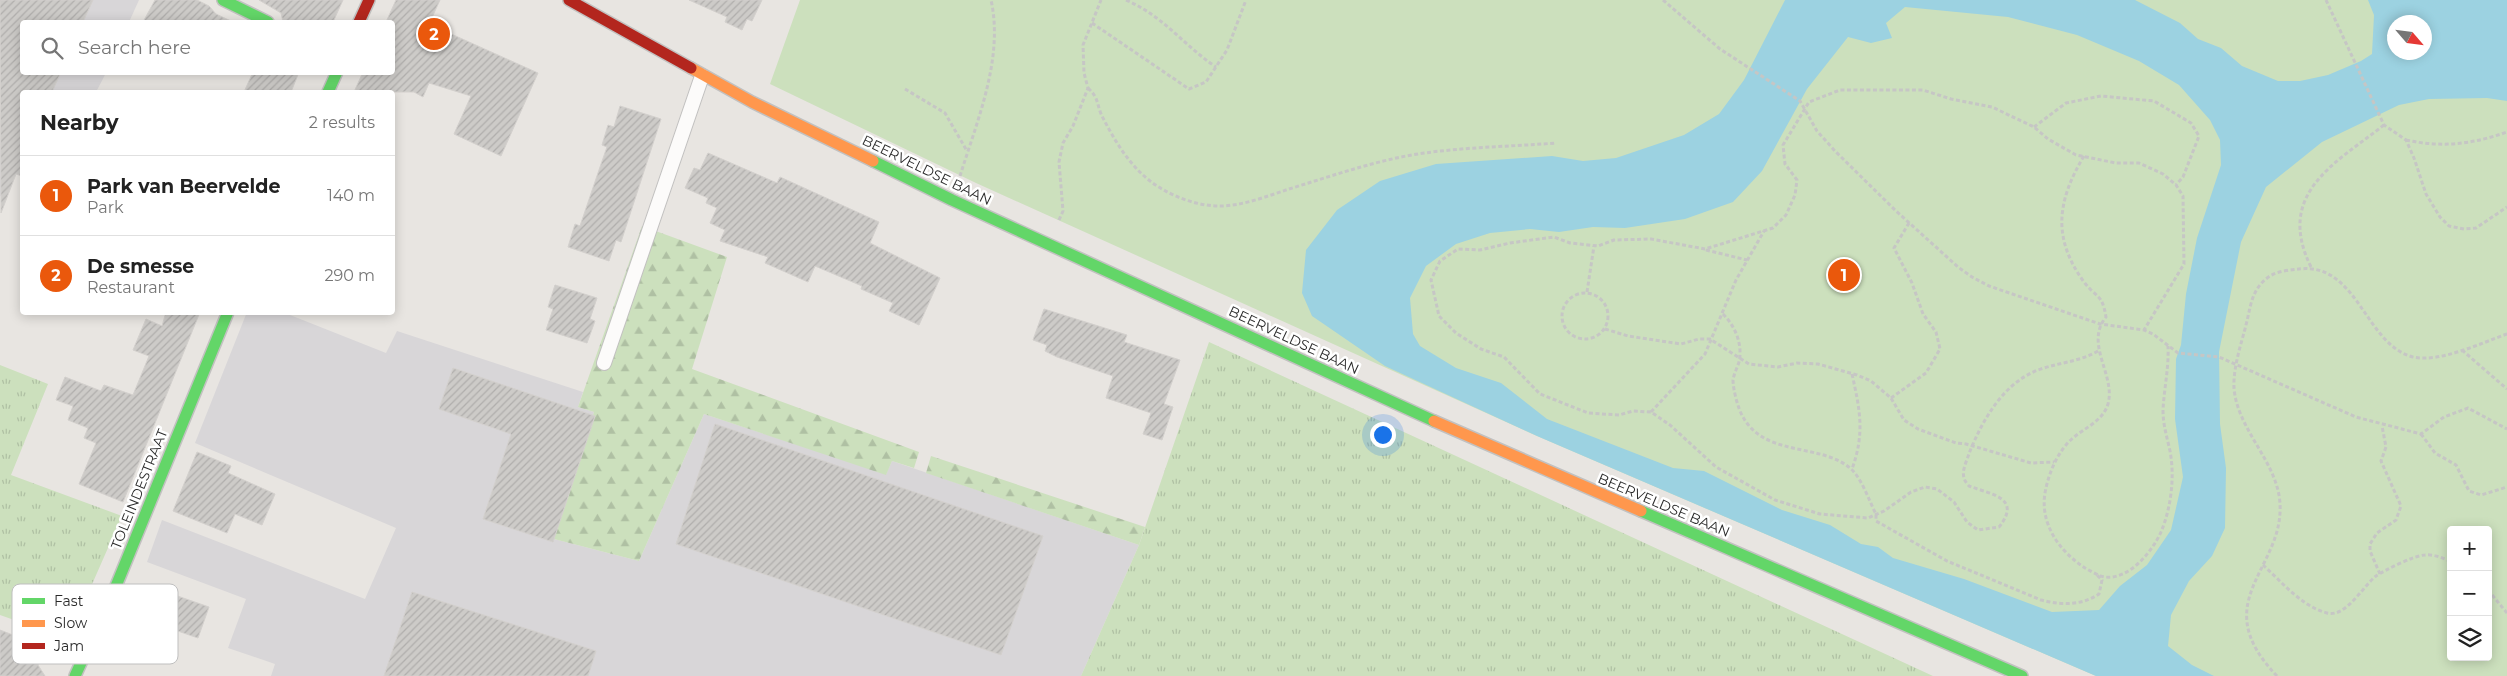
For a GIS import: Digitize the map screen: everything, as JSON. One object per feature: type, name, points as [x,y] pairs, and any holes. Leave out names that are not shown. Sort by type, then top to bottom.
[{"type":"main road","points":[[223,0],[264,20]]},
{"type":"main road","points":[[360,20],[369,0]]},
{"type":"main road","name":"BEERVELDSE BAAN","points":[[569,0],[702,76],[952,200],[1460,433],[2022,676]]},
{"type":"main road","points":[[329,90],[336,75]]},
{"type":"main road","name":"TOLEINDESTRAAT","points":[[117,584],[227,315]]},
{"type":"main road","name":"TOLEINDESTRAAT","points":[[75,676],[80,664]]},
{"type":"lane","points":[[604,363],[702,76]]},
{"type":"path","points":[[952,200],[983,101],[993,55],[994,13],[991,0]]},
{"type":"path","points":[[1101,0],[1083,45],[1084,73],[1088,88],[1098,97],[1101,115],[1115,141],[1137,171],[1162,190],[1192,203],[1220,206],[1258,199],[1363,165],[1408,156],[1510,145],[1556,143]]},
{"type":"path","points":[[1126,0],[1163,21],[1204,59],[1216,67]]},
{"type":"path","points":[[1092,23],[1189,88],[1206,82],[1216,67],[1227,50],[1246,0]]},
{"type":"path","points":[[1663,0],[1714,44],[1749,69],[1800,101],[1817,131],[1909,222],[1958,267],[1989,286],[2100,324],[2144,330],[2153,334],[2178,353],[2219,357],[2356,417],[2382,426],[2421,434],[2435,453],[2456,465],[2469,491],[2481,494],[2507,487]]},
{"type":"path","points":[[2326,0],[2380,112],[2384,125],[2406,140],[2430,146],[2461,144],[2507,132]]},
{"type":"path","points":[[1049,244],[1063,211],[1059,162],[1063,143],[1073,126],[1088,88]]},
{"type":"path","points":[[905,89],[945,113],[968,151]]},
{"type":"path","points":[[1705,249],[1773,228],[1786,215],[1795,195],[1797,180],[1785,164],[1783,145],[1808,102],[1840,90],[1923,90],[1951,99],[1992,107],[2034,127],[2048,139],[2076,155],[2116,163],[2139,163],[2164,174],[2176,185],[2183,196],[2184,264],[2144,330]]},
{"type":"path","points":[[2034,127],[2066,103],[2101,96],[2154,101],[2191,123],[2199,136],[2183,177],[2176,185]]},
{"type":"path","points":[[2311,267],[2301,248],[2299,230],[2304,202],[2313,183],[2384,125]]},
{"type":"path","points":[[2406,140],[2426,194],[2440,217],[2449,226],[2464,229],[2476,228],[2507,207]]},
{"type":"path","points":[[1723,314],[1732,322],[1738,337],[1740,358],[1733,382],[1743,417],[1763,437],[1784,446],[1819,454],[1842,462],[1852,470],[1876,514],[1876,521],[1947,561],[2041,600],[2056,604],[2074,604],[2091,599],[2099,594],[2102,580],[2062,550],[2050,532],[2044,514],[2045,493],[2055,462],[2066,444],[2099,420],[2106,412],[2109,401],[2109,390],[2098,351],[2100,324],[2106,317],[2104,302],[2086,285],[2070,261],[2063,237],[2062,209],[2069,180],[2084,156]]},
{"type":"path","points":[[1891,398],[1926,373],[1940,349],[1936,332],[1923,314],[1912,283],[1894,248],[1909,222]]},
{"type":"path","points":[[1651,412],[1705,354],[1736,280],[1765,230]]},
{"type":"path","points":[[1747,260],[1705,249],[1651,239],[1614,240],[1594,246],[1570,243],[1554,238],[1510,243],[1480,250],[1458,249],[1440,261],[1431,280],[1439,316],[1456,333],[1481,349],[1504,357],[1540,394],[1558,403],[1588,413],[1619,415],[1633,411],[1651,412],[1670,425],[1716,467],[1775,500],[1820,514],[1868,518],[1911,492],[1925,487],[1937,489],[1954,502],[1967,522],[1978,530],[1999,527],[2007,510],[2006,504],[1995,493],[1969,486],[1963,476],[1964,465],[1988,414],[2004,394],[2020,379],[2041,368],[2084,359],[2098,351]]},
{"type":"path","points":[[1587,292],[1594,246]]},
{"type":"path","points":[[2276,676],[2261,660],[2246,626],[2248,593],[2263,565],[2278,525],[2279,495],[2263,453],[2241,416],[2234,388],[2237,364],[2254,290],[2270,276],[2288,270],[2311,267],[2338,279],[2356,299],[2374,327],[2393,345],[2412,357],[2434,358],[2507,334]]},
{"type":"path","points":[[1587,292],[1596,294],[1604,301],[1609,319],[1599,335],[1590,339],[1581,339],[1566,330],[1562,322],[1565,304],[1570,297],[1587,292]]},
{"type":"path","points":[[1605,328],[1628,336],[1681,344],[1699,339],[1710,339],[1749,364],[1778,367],[1797,363],[1818,364],[1852,374],[1871,381],[1891,398],[1904,420],[1918,429],[1956,443],[2031,463],[2055,462]]},
{"type":"path","points":[[2097,575],[2116,576],[2132,568],[2151,551],[2161,532],[2167,514],[2172,492],[2170,452],[2165,437],[2163,411],[2168,346]]},
{"type":"path","points":[[2462,349],[2507,388]]},
{"type":"path","points":[[1852,374],[1862,424],[1860,442],[1852,470]]},
{"type":"path","points":[[2421,434],[2444,417],[2468,408],[2507,429]]},
{"type":"path","points":[[2380,574],[2370,551],[2370,544],[2376,534],[2396,520],[2401,506],[2381,461],[2386,446],[2382,426]]},
{"type":"path","points":[[2263,565],[2305,603],[2327,613],[2336,613],[2354,600],[2380,574],[2425,554],[2447,561]]},
{"type":"path","points":[[2492,595],[2507,613]]},
{"type":"shaded area","points":[[0,0],[139,0],[130,20],[20,20],[20,75],[105,75],[97,90],[20,90],[20,163],[5,198],[0,196]]},
{"type":"shaded area","points":[[246,315],[290,315],[386,353],[397,331],[583,392],[578,407],[594,412],[554,539],[639,561],[704,414],[886,474],[892,461],[1139,545],[1081,676],[271,676],[275,664],[228,648],[246,599],[147,562],[162,520],[365,599],[396,528],[195,443]]},
{"type":"green space","points":[[800,0],[2507,0],[2507,676],[2096,676],[1537,436],[976,183],[770,84]]},
{"type":"green space","points":[[642,226],[727,257],[692,369],[919,452],[914,468],[892,461],[886,475],[704,414],[639,561],[554,539],[594,412],[578,407]]},
{"type":"green space","points":[[1209,342],[1933,676],[1081,676],[1139,545]]},
{"type":"green space","points":[[0,365],[48,384],[11,475],[122,516],[92,584],[12,584],[12,619],[0,615]]},
{"type":"green space","points":[[931,456],[1145,527],[1139,545],[926,473]]},
{"type":"water","points":[[1785,0],[2135,0],[2180,23],[2198,39],[2221,48],[2242,66],[2278,81],[2300,81],[2328,75],[2361,61],[2372,54],[2374,15],[2368,0],[2507,0],[2507,101],[2487,98],[2429,99],[2399,105],[2322,142],[2266,187],[2241,242],[2219,352],[2220,424],[2226,468],[2225,528],[2212,556],[2189,581],[2171,615],[2168,646],[2192,665],[2214,676],[2096,676],[1537,436],[1385,366],[1312,316],[1302,293],[1306,250],[1337,210],[1380,181],[1436,164],[1552,156],[1583,161],[1616,158],[1684,135],[1719,114],[1744,80]],"holes":[[[1905,7],[2008,17],[2077,35],[2139,61],[2179,85],[2210,120],[2220,140],[2221,165],[2197,238],[2186,294],[2181,345],[2176,359],[2175,419],[2183,477],[2171,530],[2147,565],[2120,586],[2099,610],[2052,612],[1964,579],[1893,558],[1878,547],[1861,544],[1830,525],[1782,510],[1704,471],[1673,468],[1547,419],[1501,383],[1456,368],[1420,346],[1413,334],[1410,298],[1426,266],[1456,244],[1490,233],[1530,229],[1559,232],[1593,227],[1625,228],[1685,219],[1733,202],[1762,171],[1807,89],[1848,37],[1871,43],[1892,38],[1886,23]]]},
{"type":"building","points":[[0,0],[93,0],[84,20],[20,20],[20,75],[60,75],[53,90],[20,90],[20,175],[16,174],[1,213]]},
{"type":"building","points":[[155,0],[197,0],[209,6],[216,14],[229,20],[144,20]]},
{"type":"building","points":[[259,0],[343,0],[334,20],[283,20],[281,13]]},
{"type":"building","points":[[396,0],[440,0],[429,24],[538,73],[501,156],[454,134],[471,96],[429,83],[423,97],[414,92],[395,92],[395,90],[355,90],[362,75],[395,75],[395,20],[387,20]]},
{"type":"building","points":[[689,0],[762,0],[752,21],[747,19],[742,30],[725,22],[727,17]]},
{"type":"building","points":[[252,75],[298,75],[292,90],[245,90]]},
{"type":"building","points":[[620,106],[661,119],[621,242],[616,240],[609,261],[568,247],[575,224],[580,226],[607,147],[602,145],[608,125],[614,127]]},
{"type":"building","points":[[708,153],[777,183],[780,177],[879,222],[870,243],[940,278],[919,325],[889,311],[893,303],[861,289],[862,286],[815,266],[808,282],[765,263],[768,257],[720,241],[725,230],[710,223],[717,208],[706,203],[708,198],[685,188],[694,168],[700,170]]},
{"type":"building","points":[[555,285],[597,298],[590,319],[595,321],[587,343],[546,330],[553,309],[548,307]]},
{"type":"building","points":[[1044,309],[1127,335],[1124,342],[1180,360],[1164,404],[1173,407],[1162,440],[1143,434],[1151,413],[1106,398],[1113,376],[1057,357],[1045,351],[1047,345],[1033,340]]},
{"type":"building","points":[[165,315],[199,315],[123,502],[79,484],[96,443],[84,438],[88,428],[68,420],[73,406],[56,400],[65,377],[101,391],[104,385],[133,395],[149,356],[133,350],[146,319],[162,326]]},
{"type":"building","points":[[453,368],[595,416],[553,542],[483,519],[511,434],[439,409]]},
{"type":"building","points":[[715,424],[1043,536],[1001,655],[676,544]]},
{"type":"building","points":[[197,452],[231,466],[228,473],[275,494],[262,525],[235,514],[227,533],[173,511]]},
{"type":"building","points":[[412,592],[596,651],[588,676],[384,676]]},
{"type":"building","points":[[178,596],[209,607],[198,638],[178,631]]},
{"type":"building","points":[[0,630],[12,635],[12,664],[38,664],[45,676],[0,676]]},
{"type":"traffic: fast","points":[[223,0],[264,20]]},
{"type":"traffic: fast","points":[[329,90],[336,75]]},
{"type":"traffic: fast","points":[[873,161],[952,200],[1434,421]]},
{"type":"traffic: fast","points":[[117,584],[227,315]]},
{"type":"traffic: fast","points":[[1641,511],[2022,676]]},
{"type":"traffic: fast","points":[[75,676],[80,664]]},
{"type":"traffic: slow","points":[[691,68],[752,102],[873,161]]},
{"type":"traffic: slow","points":[[1434,421],[1641,511]]},
{"type":"traffic: jam","points":[[360,20],[369,0]]},
{"type":"traffic: jam","points":[[569,0],[691,68]]},
{"type":"place","name":"De smesse","points":[[434,34]]},
{"type":"place","name":"Park van Beervelde","points":[[1844,275]]}]
